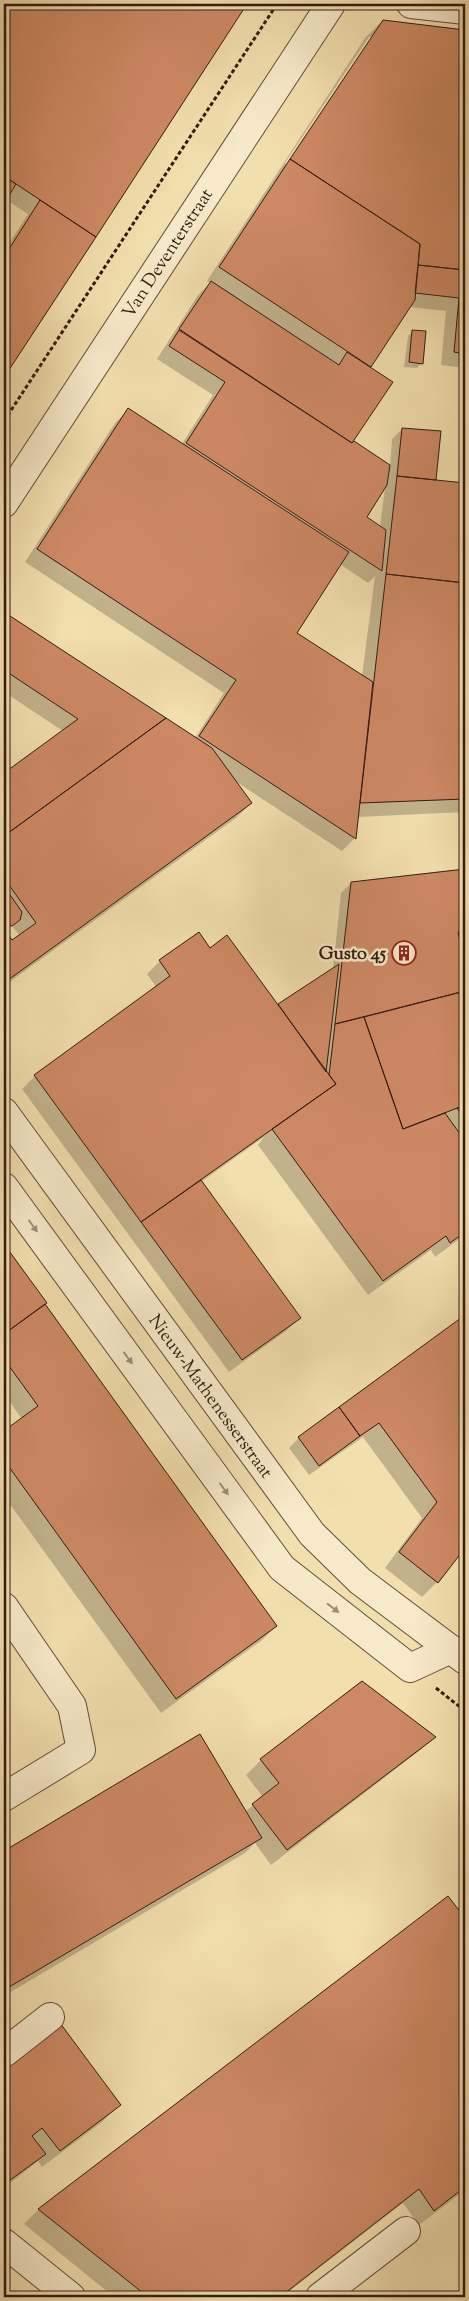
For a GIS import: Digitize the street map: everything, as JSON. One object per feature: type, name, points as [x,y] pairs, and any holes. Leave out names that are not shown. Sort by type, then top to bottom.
[{"type":"street","name":"Van Deventerstraat","points":[[4,503],[331,4]]},
{"type":"street","points":[[411,4],[440,5],[465,10]]},
{"type":"street","name":"Nieuw-Mathenesserstraat","points":[[4,1112],[312,1534],[360,1581],[458,1654]]},
{"type":"street","name":"Nieuw-Mathenesserstraat","points":[[4,1187],[282,1568],[410,1668],[458,1654]]},
{"type":"street","points":[[4,1607],[72,1706],[81,1750],[4,1797]]},
{"type":"street","points":[[4,2053],[50,2017]]},
{"type":"street","points":[[320,2297],[406,2231]]},
{"type":"street","points":[[4,2243],[70,2297]]},
{"type":"path","points":[[4,421],[277,4]]},
{"type":"building","points":[[4,4],[247,4],[96,237],[4,176]]},
{"type":"building","points":[[383,20],[465,30],[465,270],[418,265],[420,244],[290,159]]},
{"type":"building","points":[[290,159],[420,244],[415,300],[371,367],[219,267]]},
{"type":"building","points":[[4,176],[16,184],[4,204]]},
{"type":"building","points":[[40,200],[96,237],[7,373],[4,371],[4,257]]},
{"type":"building","points":[[418,265],[465,270],[465,354],[454,352],[459,298],[415,293]]},
{"type":"building","points":[[211,281],[339,365],[347,352],[393,382],[352,443],[179,329]]},
{"type":"building","points":[[179,330],[352,443],[354,441],[390,465],[387,485],[367,517],[386,530],[382,571],[186,443],[225,382],[169,346]]},
{"type":"building","points":[[412,330],[426,331],[423,364],[409,362]]},
{"type":"building","points":[[128,408],[349,552],[297,633],[373,682],[356,839],[199,736],[236,680],[37,549]]},
{"type":"building","points":[[402,428],[441,431],[436,480],[397,476]]},
{"type":"building","points":[[397,476],[465,483],[465,583],[386,574]]},
{"type":"building","points":[[386,574],[465,583],[465,799],[360,803]]},
{"type":"building","points":[[4,612],[166,718],[4,836],[4,773],[78,719],[4,670]]},
{"type":"building","points":[[166,718],[212,748],[252,803],[4,983],[4,928],[12,940],[36,923],[4,878],[4,836]]},
{"type":"building","name":"Gusto 45","points":[[465,869],[465,931],[458,932],[460,942],[465,941],[465,991],[335,1024],[351,882]]},
{"type":"building","points":[[4,891],[8,892],[22,912],[20,920],[12,926],[4,924]]},
{"type":"building","points":[[199,932],[210,948],[227,935],[336,1084],[141,1222],[34,1075],[170,976],[159,960]]},
{"type":"building","points":[[339,964],[326,1072],[278,1004]]},
{"type":"building","points":[[465,991],[465,1105],[403,1129],[364,1017]]},
{"type":"building","points":[[364,1017],[403,1129],[445,1113],[465,1141],[465,1232],[450,1243],[446,1236],[383,1281],[272,1129],[336,1084],[329,1075],[335,1024]]},
{"type":"building","points":[[465,1105],[465,1120],[457,1108]]},
{"type":"building","points":[[201,1180],[301,1318],[242,1360],[141,1222]]},
{"type":"building","points":[[4,1244],[47,1303],[4,1334]]},
{"type":"building","points":[[45,1304],[277,1626],[176,1699],[4,1460],[4,1429],[38,1406],[4,1359],[4,1334]]},
{"type":"building","points":[[465,1315],[465,1548],[438,1583],[399,1552],[437,1502],[379,1423],[360,1436],[339,1407]]},
{"type":"building","points":[[339,1407],[360,1436],[319,1466],[298,1437]]},
{"type":"building","points":[[362,1681],[436,1737],[287,1850],[252,1804],[279,1783],[260,1759]]},
{"type":"building","points":[[200,1734],[262,1838],[4,1990],[4,1851]]},
{"type":"building","points":[[448,1896],[465,1918],[465,2187],[434,2211],[419,2189],[280,2297],[148,2297],[38,2209]]},
{"type":"building","points":[[60,2023],[121,2105],[60,2151],[42,2128],[32,2136],[46,2154],[6,2183],[4,2181],[4,2066]]},
{"type":"building","points":[[4,2026],[10,2032],[4,2037]]},
{"type":"place","name":"Gusto 45","points":[[404,953]]}]
